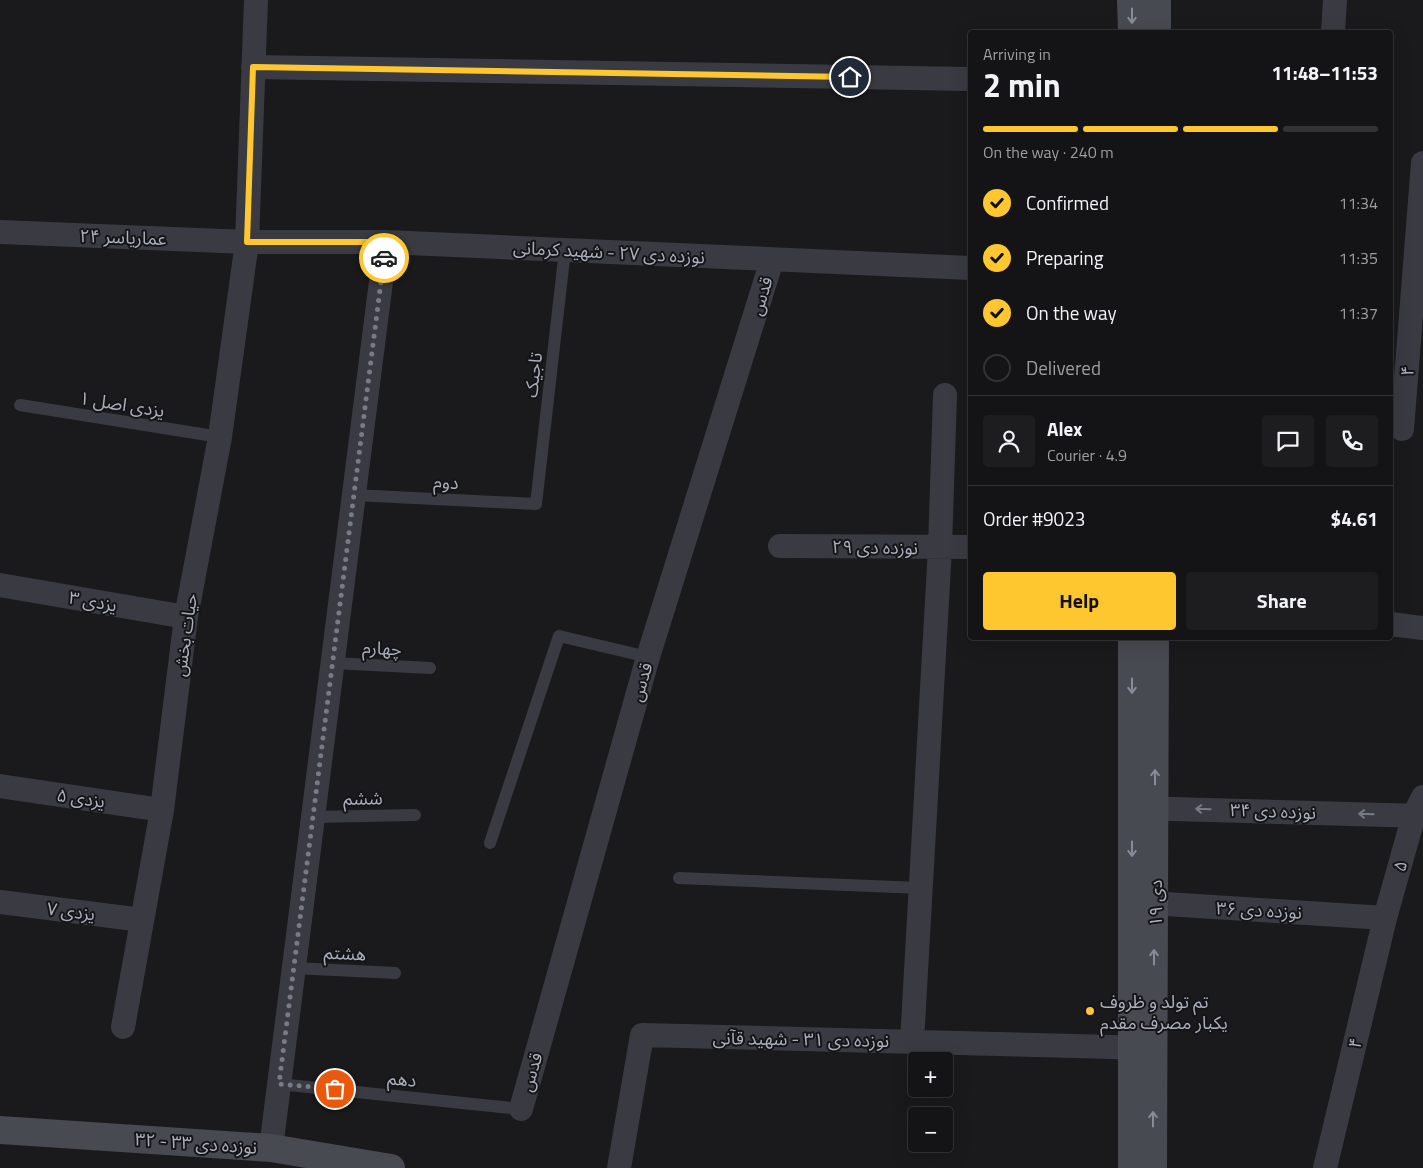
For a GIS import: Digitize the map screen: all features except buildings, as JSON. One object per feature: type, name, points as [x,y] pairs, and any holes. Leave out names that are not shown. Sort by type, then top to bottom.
[{"type":"main road","points":[[1132,0],[1132,30]]},
{"type":"main road","points":[[1157,0],[1157,30]]},
{"type":"main road","name":"۱۹ دی","points":[[1132,640],[1143,808],[1143,1048],[1153,1168]]},
{"type":"main road","name":"۱۹ دی","points":[[1143,808],[1155,640]]},
{"type":"main road","name":"۱۹ دی","points":[[1132,1168],[1143,1048]]},
{"type":"main road","name":"۳۲ - نوزده دی ۳۳","points":[[0,1130],[271,1148],[391,1168]]},
{"type":"street","name":"حیات بخش","points":[[122,1027],[162,810],[186,618],[220,437],[247,242],[256,0]]},
{"type":"street","points":[[1332,30],[1335,0]]},
{"type":"street","points":[[253,67],[968,79]]},
{"type":"street","name":"۴","points":[[1405,430],[1423,163]]},
{"type":"street","name":"عماریاسر ۲۴","points":[[0,232],[247,242]]},
{"type":"street","name":"نوزده دی ۲۷ - شهید کرمانی","points":[[247,242],[386,242],[968,268]]},
{"type":"street","points":[[271,1148],[386,242]]},
{"type":"street","name":"قدس","points":[[521,1109],[648,657],[772,260]]},
{"type":"street","points":[[912,1042],[940,548],[945,395]]},
{"type":"street","name":"نوزده دی ۲۹","points":[[780,546],[968,547]]},
{"type":"street","name":"یزدی ۳","points":[[0,585],[186,618]]},
{"type":"street","points":[[1393,624],[1423,628]]},
{"type":"street","name":"یزدی ۵","points":[[0,786],[162,810]]},
{"type":"street","name":"نوزده دی ۳۴","points":[[1143,808],[1420,809]]},
{"type":"street","name":"۵","points":[[1385,918],[1420,809]]},
{"type":"street","name":"یزدی ۷","points":[[0,902],[142,920]]},
{"type":"street","name":"نوزده دی ۳۶","points":[[1143,903],[1385,918]]},
{"type":"street","name":"۴","points":[[1325,1168],[1385,918]]},
{"type":"street","name":"نوزده دی ۳۱ - شهید قآنی","points":[[619,1168],[642,1035],[1143,1048]]},
{"type":"lane","name":"تاجیک","points":[[536,504],[565,250]]},
{"type":"lane","name":"یزدی اصل ۱","points":[[20,405],[220,437]]},
{"type":"lane","name":"دوم","points":[[354,495],[536,504]]},
{"type":"lane","points":[[490,843],[559,636],[648,657]]},
{"type":"lane","name":"چهارم","points":[[332,663],[430,668]]},
{"type":"lane","name":"ششم","points":[[313,817],[415,815]]},
{"type":"lane","points":[[679,878],[920,888]]},
{"type":"lane","name":"هشتم","points":[[294,968],[395,973]]},
{"type":"lane","name":"دهم","points":[[279,1084],[521,1109]]},
{"type":"way so far","points":[[335,1089],[279,1084],[384,258]]},
{"type":"place","name":"تم تولد و ظروف یکبار مصرف مقدم","points":[[1090,1011]]},
{"type":"route","points":[[384,258],[386,242],[247,242],[253,67],[850,77]]}]
